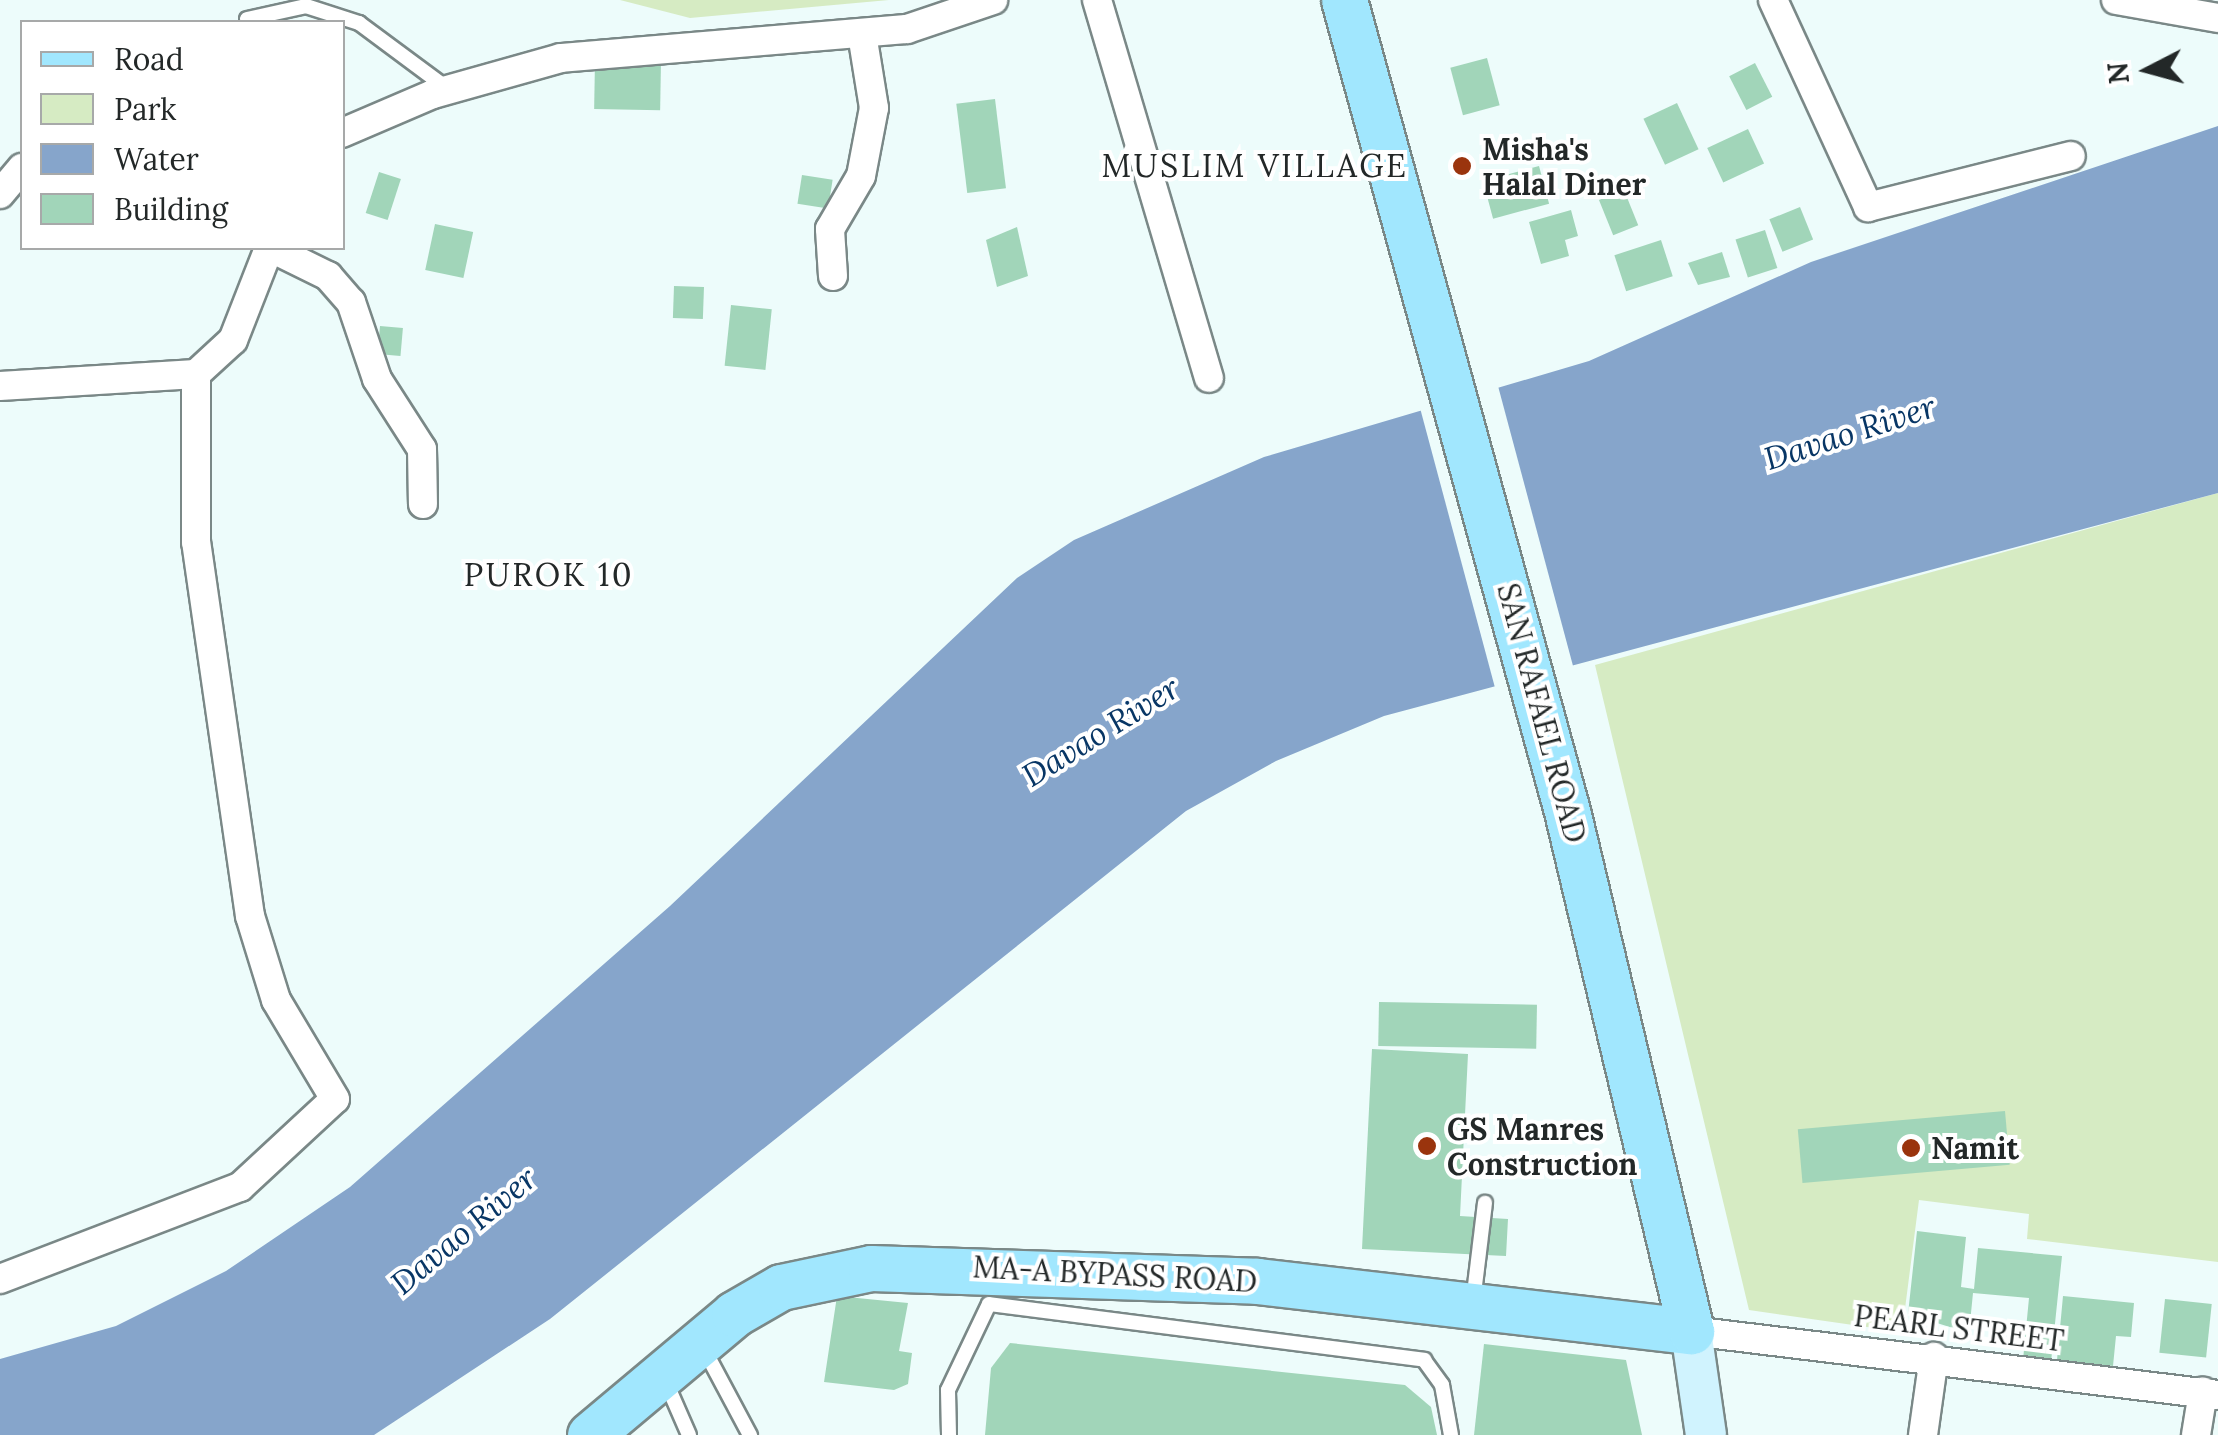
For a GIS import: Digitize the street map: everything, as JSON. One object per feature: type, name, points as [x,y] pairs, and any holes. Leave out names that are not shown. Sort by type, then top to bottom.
[{"type":"main road","name":"SAN RAFAEL ROAD","points":[[1344,0],[1452,369],[1567,811],[1691,1331],[1706,1435]]},
{"type":"main road","name":"MA-A BYPASS ROAD","points":[[590,1435],[700,1343],[781,1287],[871,1268],[1218,1278],[1691,1331]]},
{"type":"street","points":[[345,131],[448,89],[560,58],[862,34],[944,21],[994,0]]},
{"type":"street","points":[[1097,0],[1209,378]]},
{"type":"street","points":[[1774,0],[1868,207],[2071,156]]},
{"type":"street","points":[[2116,0],[2218,18]]},
{"type":"street","points":[[833,276],[830,230],[861,176],[874,108],[862,34]]},
{"type":"street","points":[[0,194],[20,170]]},
{"type":"street","points":[[0,386],[196,374],[232,340],[269,250]]},
{"type":"street","points":[[274,250],[328,276],[350,302],[377,379],[422,450],[423,504]]},
{"type":"street","points":[[0,1279],[240,1187],[335,1099],[276,1000],[250,916],[196,542],[196,374]]},
{"type":"street","name":"PEARL STREET","points":[[1691,1331],[1934,1357],[2210,1393]]},
{"type":"street","points":[[1923,1435],[1934,1357]]},
{"type":"street","points":[[2196,1435],[2210,1393]]},
{"type":"lane","points":[[247,19],[306,6],[359,23],[448,89]]},
{"type":"lane","points":[[1472,1305],[1485,1203]]},
{"type":"lane","points":[[949,1435],[948,1390],[989,1304],[1424,1360],[1442,1385],[1451,1435]]},
{"type":"lane","points":[[700,1343],[746,1412],[750,1435]]},
{"type":"lane","points":[[662,1375],[689,1435]]},
{"type":"green space","points":[[620,0],[889,0],[690,18]]},
{"type":"green space","points":[[2218,493],[2218,1262],[2027,1239],[2029,1214],[1919,1200],[1902,1332],[1749,1310],[1595,665]]},
{"type":"water","name":"Davao River","points":[[2218,126],[2218,493],[1384,716],[1276,761],[1186,811],[550,1319],[374,1435],[0,1435],[0,1359],[116,1326],[226,1271],[350,1187],[670,906],[1017,578],[1074,540],[1264,457],[1589,361],[1811,262]]},
{"type":"pier","points":[[1498,386],[1575,675],[1497,696],[1420,407]]},
{"type":"building","points":[[1487,58],[1500,105],[1463,115],[1450,68]]},
{"type":"building","points":[[595,60],[661,61],[660,110],[594,109]]},
{"type":"building","points":[[1755,63],[1772,97],[1746,110],[1729,76]]},
{"type":"building","points":[[995,99],[1006,188],[967,193],[956,104]]},
{"type":"building","points":[[1677,103],[1699,149],[1665,165],[1643,119]]},
{"type":"building","points":[[1748,129],[1764,163],[1723,182],[1707,148]]},
{"type":"building","points":[[1539,166],[1549,204],[1493,219],[1483,181]]},
{"type":"building","points":[[379,172],[401,179],[388,220],[366,213]]},
{"type":"building","points":[[802,175],[833,180],[828,208],[797,204]]},
{"type":"building","points":[[1624,190],[1638,225],[1613,235],[1599,200]]},
{"type":"building","points":[[1800,207],[1813,239],[1783,252],[1769,219]]},
{"type":"building","points":[[1571,210],[1578,236],[1565,240],[1569,256],[1541,264],[1529,222]]},
{"type":"building","points":[[435,224],[473,232],[463,278],[425,270]]},
{"type":"building","points":[[1017,227],[1028,276],[997,287],[986,240]]},
{"type":"building","points":[[1765,230],[1777,268],[1748,278],[1736,240]]},
{"type":"building","points":[[1661,240],[1673,276],[1626,291],[1614,255]]},
{"type":"building","points":[[1722,252],[1730,277],[1698,285],[1688,263]]},
{"type":"building","points":[[674,286],[704,287],[703,319],[673,318]]},
{"type":"building","points":[[731,305],[772,309],[765,370],[725,366]]},
{"type":"building","points":[[380,326],[403,328],[400,356],[378,354]]},
{"type":"building","points":[[1379,1002],[1537,1005],[1536,1049],[1378,1046]]},
{"type":"building","points":[[1372,1049],[1468,1054],[1460,1216],[1508,1219],[1506,1256],[1362,1249]]},
{"type":"building","points":[[2005,1111],[2010,1165],[1802,1183],[1798,1129]]},
{"type":"building","points":[[1917,1231],[1966,1237],[1961,1287],[1974,1289],[1978,1248],[2062,1256],[2051,1362],[2023,1360],[2029,1298],[1973,1293],[1969,1333],[1908,1314]]},
{"type":"building","points":[[837,1296],[908,1303],[899,1351],[912,1353],[908,1384],[894,1390],[824,1382]]},
{"type":"building","points":[[2063,1296],[2134,1303],[2131,1337],[2116,1336],[2113,1366],[2057,1360]]},
{"type":"building","points":[[2165,1299],[2212,1304],[2206,1358],[2159,1353]]},
{"type":"building","points":[[1010,1343],[1405,1385],[1431,1407],[1437,1435],[985,1435],[991,1368]]},
{"type":"building","points":[[1484,1344],[1626,1360],[1642,1435],[1474,1435]]},
{"type":"place","name":"Misha's Halal Diner","points":[[1462,166]]},
{"type":"place","name":"GS Manres Construction","points":[[1427,1146]]},
{"type":"place","name":"Namit","points":[[1911,1148]]},
{"type":"district","name":"MUSLIM VILLAGE","points":[[1255,166]]},
{"type":"district","name":"PUROK 10","points":[[549,575]]}]
